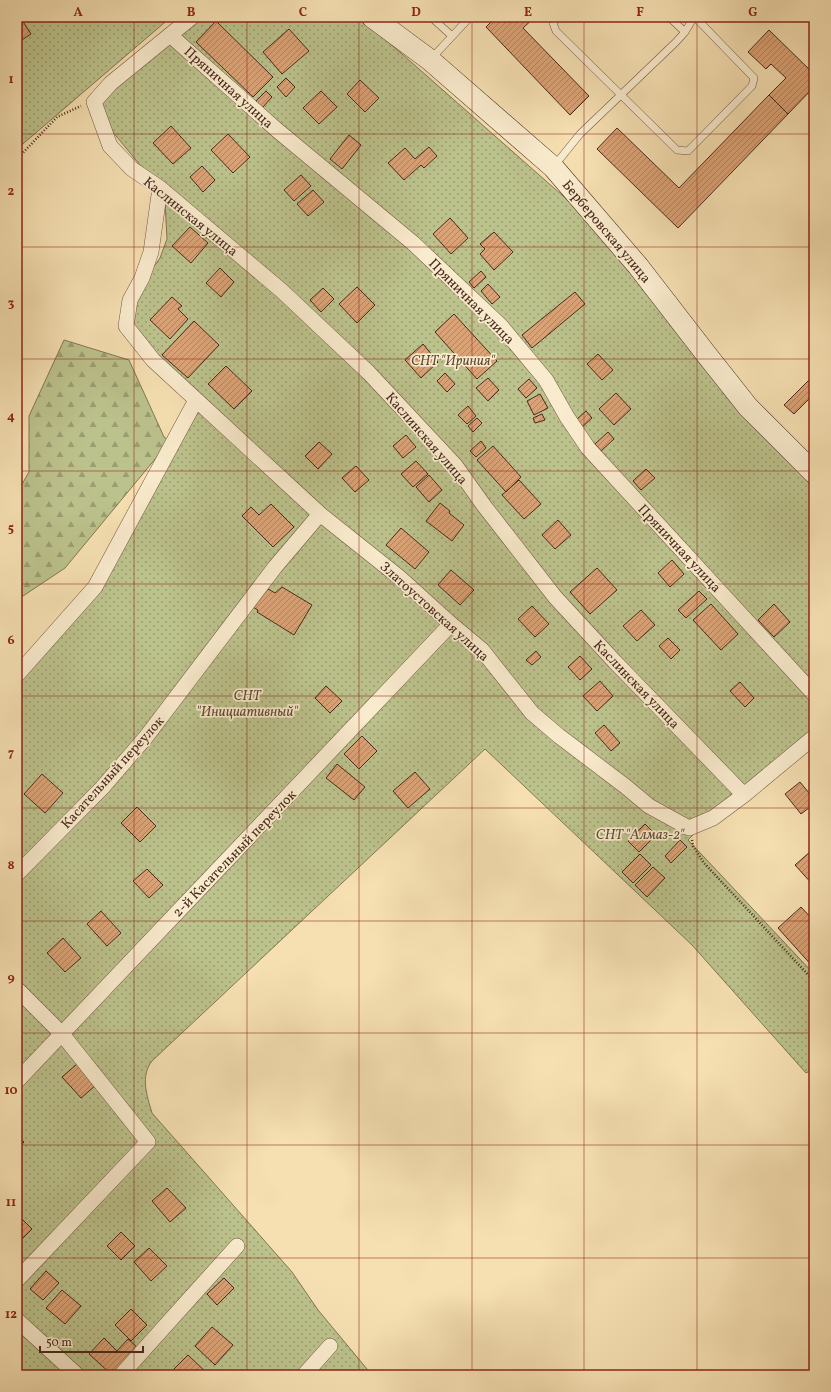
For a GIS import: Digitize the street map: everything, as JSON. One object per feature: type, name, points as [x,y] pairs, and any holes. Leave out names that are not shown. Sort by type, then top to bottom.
[{"type":"street","points":[[94,102],[111,83],[192,17]]},
{"type":"street","name":"Берберовская улица","points":[[379,19],[430,60],[553,167],[638,266],[748,406],[814,473]]},
{"type":"street","name":"Пряничная улица","points":[[170,35],[277,130],[413,243],[501,326],[546,380],[566,417],[588,448],[814,694]]},
{"type":"street","name":"Каслинская улица","points":[[94,102],[110,146],[132,169],[160,188],[282,291],[369,373],[455,465],[484,507],[555,597],[614,662],[744,795]]},
{"type":"street","name":"Златоустовская улица","points":[[160,188],[151,252],[142,278],[130,300],[126,326],[153,360],[320,514],[399,577],[482,650],[510,683],[532,713],[559,736],[649,806],[689,828]]},
{"type":"street","points":[[17,675],[95,587],[196,400]]},
{"type":"street","name":"Касательный переулок","points":[[17,874],[102,788],[146,737],[275,567],[320,514]]},
{"type":"street","name":"2-й Касательный переулок","points":[[17,1081],[451,624]]},
{"type":"street","points":[[689,828],[713,818],[744,795],[814,737]]},
{"type":"street","points":[[17,989],[62,1034],[148,1142],[17,1280]]},
{"type":"street","points":[[121,1375],[237,1246]]},
{"type":"street","points":[[17,1320],[77,1375]]},
{"type":"street","points":[[304,1375],[330,1346]]},
{"type":"lane","points":[[431,17],[452,36]]},
{"type":"lane","points":[[430,60],[470,17]]},
{"type":"lane","points":[[553,167],[580,134],[622,95],[685,32],[695,17],[754,78],[752,86],[688,151],[677,150],[622,95],[556,31],[553,23],[558,17]]},
{"type":"lane","points":[[669,17],[685,32]]},
{"type":"path","points":[[17,159],[58,117],[94,102]]},
{"type":"path","points":[[689,828],[693,846],[704,863],[814,982]]},
{"type":"green space","points":[[17,17],[171,17],[17,149]]},
{"type":"green space","points":[[197,17],[360,17],[605,233],[814,480],[814,741],[709,818],[688,840],[814,974],[814,1069],[806,1073],[692,945],[485,749],[152,1061],[146,1073],[145,1080],[148,1100],[152,1113],[292,1272],[318,1310],[372,1375],[17,1375],[17,666],[91,584],[195,394],[150,349],[129,324],[127,304],[160,258],[167,239],[165,202],[145,171],[98,114],[107,92]]},
{"type":"green space","points":[[64,340],[129,360],[164,437],[170,441],[65,568],[17,600],[17,493],[29,472],[29,416]]},
{"type":"building","points":[[17,17],[20,17],[31,34],[17,43]]},
{"type":"building","points":[[496,17],[535,17],[523,28],[589,96],[570,115],[486,27]]},
{"type":"building","points":[[216,21],[273,77],[253,97],[196,42]]},
{"type":"building","points":[[289,29],[309,51],[282,74],[263,52]]},
{"type":"building","points":[[769,30],[814,74],[814,87],[788,114],[769,95],[786,78],[771,64],[766,69],[748,52]]},
{"type":"building","points":[[286,78],[295,87],[286,97],[277,87]]},
{"type":"building","points":[[360,80],[379,98],[365,112],[347,94]]},
{"type":"building","points":[[266,91],[272,97],[262,108],[256,101]]},
{"type":"building","points":[[321,91],[337,107],[319,124],[303,108]]},
{"type":"building","points":[[769,95],[788,114],[678,228],[597,149],[617,128],[679,188]]},
{"type":"building","points":[[171,126],[191,148],[173,164],[153,143]]},
{"type":"building","points":[[228,134],[250,157],[233,173],[211,150]]},
{"type":"building","points":[[349,135],[361,145],[342,169],[330,159]]},
{"type":"building","points":[[429,147],[437,156],[424,168],[421,165],[404,180],[388,163],[405,148],[415,159]]},
{"type":"building","points":[[202,166],[215,180],[203,192],[190,177]]},
{"type":"building","points":[[301,175],[311,186],[294,201],[284,190]]},
{"type":"building","points":[[313,190],[324,202],[308,216],[297,204]]},
{"type":"building","points":[[450,218],[468,238],[451,254],[433,234]]},
{"type":"building","points":[[190,227],[208,243],[191,263],[172,246]]},
{"type":"building","points":[[494,232],[513,252],[494,270],[480,254],[485,249],[480,244]]},
{"type":"building","points":[[220,268],[234,282],[221,297],[206,283]]},
{"type":"building","points":[[481,271],[486,277],[474,288],[469,282]]},
{"type":"building","points":[[488,284],[500,297],[492,304],[481,291]]},
{"type":"building","points":[[357,287],[375,305],[357,323],[339,304]]},
{"type":"building","points":[[323,288],[334,299],[321,312],[310,300]]},
{"type":"building","points":[[575,292],[585,304],[532,348],[522,335]]},
{"type":"building","points":[[172,297],[182,306],[178,309],[188,319],[170,339],[150,320]]},
{"type":"building","points":[[454,314],[497,361],[477,379],[435,332]]},
{"type":"building","points":[[194,321],[219,345],[188,378],[162,355]]},
{"type":"building","points":[[423,344],[438,362],[421,378],[405,360]]},
{"type":"building","points":[[598,354],[613,370],[602,380],[587,364]]},
{"type":"building","points":[[226,366],[252,391],[234,409],[208,384]]},
{"type":"building","points":[[445,373],[455,384],[447,392],[437,381]]},
{"type":"building","points":[[814,375],[814,394],[794,414],[784,405]]},
{"type":"building","points":[[488,378],[499,390],[488,401],[476,388]]},
{"type":"building","points":[[529,379],[537,388],[526,398],[518,389]]},
{"type":"building","points":[[616,393],[631,409],[614,425],[599,409]]},
{"type":"building","points":[[540,394],[548,408],[534,415],[527,401]]},
{"type":"building","points":[[468,406],[476,416],[467,424],[458,415]]},
{"type":"building","points":[[586,411],[592,418],[581,428],[575,421]]},
{"type":"building","points":[[542,414],[545,420],[535,423],[533,418]]},
{"type":"building","points":[[477,418],[482,423],[473,432],[468,426]]},
{"type":"building","points":[[608,432],[614,439],[601,451],[595,444]]},
{"type":"building","points":[[406,435],[416,447],[403,458],[393,446]]},
{"type":"building","points":[[481,441],[486,448],[476,457],[470,451]]},
{"type":"building","points":[[319,442],[332,454],[318,469],[305,456]]},
{"type":"building","points":[[493,446],[521,477],[506,492],[477,460]]},
{"type":"building","points":[[416,461],[428,474],[413,487],[401,474]]},
{"type":"building","points":[[356,466],[369,480],[355,492],[342,478]]},
{"type":"building","points":[[646,469],[655,478],[641,490],[633,481]]},
{"type":"building","points":[[429,475],[442,490],[429,502],[416,487]]},
{"type":"building","points":[[519,480],[541,504],[524,519],[502,495]]},
{"type":"building","points":[[440,503],[450,511],[449,513],[464,525],[452,541],[426,521]]},
{"type":"building","points":[[271,504],[294,527],[273,547],[242,516],[251,507],[259,515]]},
{"type":"building","points":[[558,520],[571,535],[555,549],[542,535]]},
{"type":"building","points":[[401,528],[429,552],[415,569],[386,545]]},
{"type":"building","points":[[672,560],[684,574],[670,587],[658,573]]},
{"type":"building","points":[[597,568],[617,590],[590,614],[570,592]]},
{"type":"building","points":[[451,570],[474,590],[460,605],[438,585]]},
{"type":"building","points":[[263,586],[275,593],[282,587],[312,605],[294,635],[257,612],[258,610],[251,606]]},
{"type":"building","points":[[699,591],[707,599],[686,618],[678,610]]},
{"type":"building","points":[[711,604],[738,634],[721,650],[693,620]]},
{"type":"building","points":[[774,604],[790,622],[774,637],[758,620]]},
{"type":"building","points":[[532,606],[549,624],[535,637],[518,619]]},
{"type":"building","points":[[641,610],[655,625],[637,641],[623,626]]},
{"type":"building","points":[[668,638],[680,650],[671,659],[659,646]]},
{"type":"building","points":[[536,651],[541,657],[532,665],[526,660]]},
{"type":"building","points":[[580,656],[592,669],[580,680],[568,667]]},
{"type":"building","points":[[600,681],[613,696],[597,711],[583,696]]},
{"type":"building","points":[[740,682],[754,698],[745,707],[730,691]]},
{"type":"building","points":[[326,686],[342,701],[330,713],[315,698]]},
{"type":"building","points":[[604,725],[620,743],[611,751],[595,733]]},
{"type":"building","points":[[362,736],[377,751],[359,769],[344,754]]},
{"type":"building","points":[[337,764],[365,787],[354,800],[326,778]]},
{"type":"building","points":[[415,772],[430,789],[408,808],[393,791]]},
{"type":"building","points":[[42,774],[63,793],[45,813],[24,794]]},
{"type":"building","points":[[800,782],[814,799],[814,804],[801,814],[785,794]]},
{"type":"building","points":[[137,807],[156,826],[140,842],[121,823]]},
{"type":"building","points":[[645,824],[656,835],[639,852],[628,841]]},
{"type":"building","points":[[680,840],[687,847],[671,863],[665,856]]},
{"type":"building","points":[[811,851],[814,854],[814,886],[795,865]]},
{"type":"building","points":[[640,854],[651,865],[633,883],[622,872]]},
{"type":"building","points":[[653,867],[665,878],[647,897],[635,885]]},
{"type":"building","points":[[147,869],[163,885],[149,898],[133,881]]},
{"type":"building","points":[[801,907],[814,921],[814,968],[778,928]]},
{"type":"building","points":[[101,911],[121,933],[107,946],[87,924]]},
{"type":"building","points":[[63,938],[81,958],[65,972],[47,953]]},
{"type":"building","points":[[77,1064],[96,1085],[81,1098],[62,1077]]},
{"type":"building","points":[[17,1136],[24,1142],[17,1150]]},
{"type":"building","points":[[167,1188],[186,1208],[170,1222],[152,1201]]},
{"type":"building","points":[[17,1214],[32,1229],[17,1244]]},
{"type":"building","points":[[121,1232],[135,1246],[121,1260],[107,1246]]},
{"type":"building","points":[[149,1248],[167,1266],[151,1281],[134,1262]]},
{"type":"building","points":[[46,1271],[59,1283],[43,1300],[30,1289]]},
{"type":"building","points":[[224,1278],[234,1288],[217,1305],[207,1294]]},
{"type":"building","points":[[62,1290],[81,1306],[65,1324],[46,1308]]},
{"type":"building","points":[[131,1309],[147,1325],[131,1341],[115,1325]]},
{"type":"building","points":[[212,1327],[233,1345],[215,1365],[195,1346]]},
{"type":"building","points":[[104,1338],[117,1351],[128,1339],[138,1348],[114,1375],[112,1375],[89,1354]]},
{"type":"building","points":[[188,1355],[209,1375],[178,1375],[173,1370]]},
{"type":"park label","name":"СНТ \"Ириния\"","points":[[453,360]]},
{"type":"park label","name":"СНТ \"Инициативный\"","points":[[247,704]]},
{"type":"park label","name":"СНТ \"Алмаз-2\"","points":[[640,834]]}]
